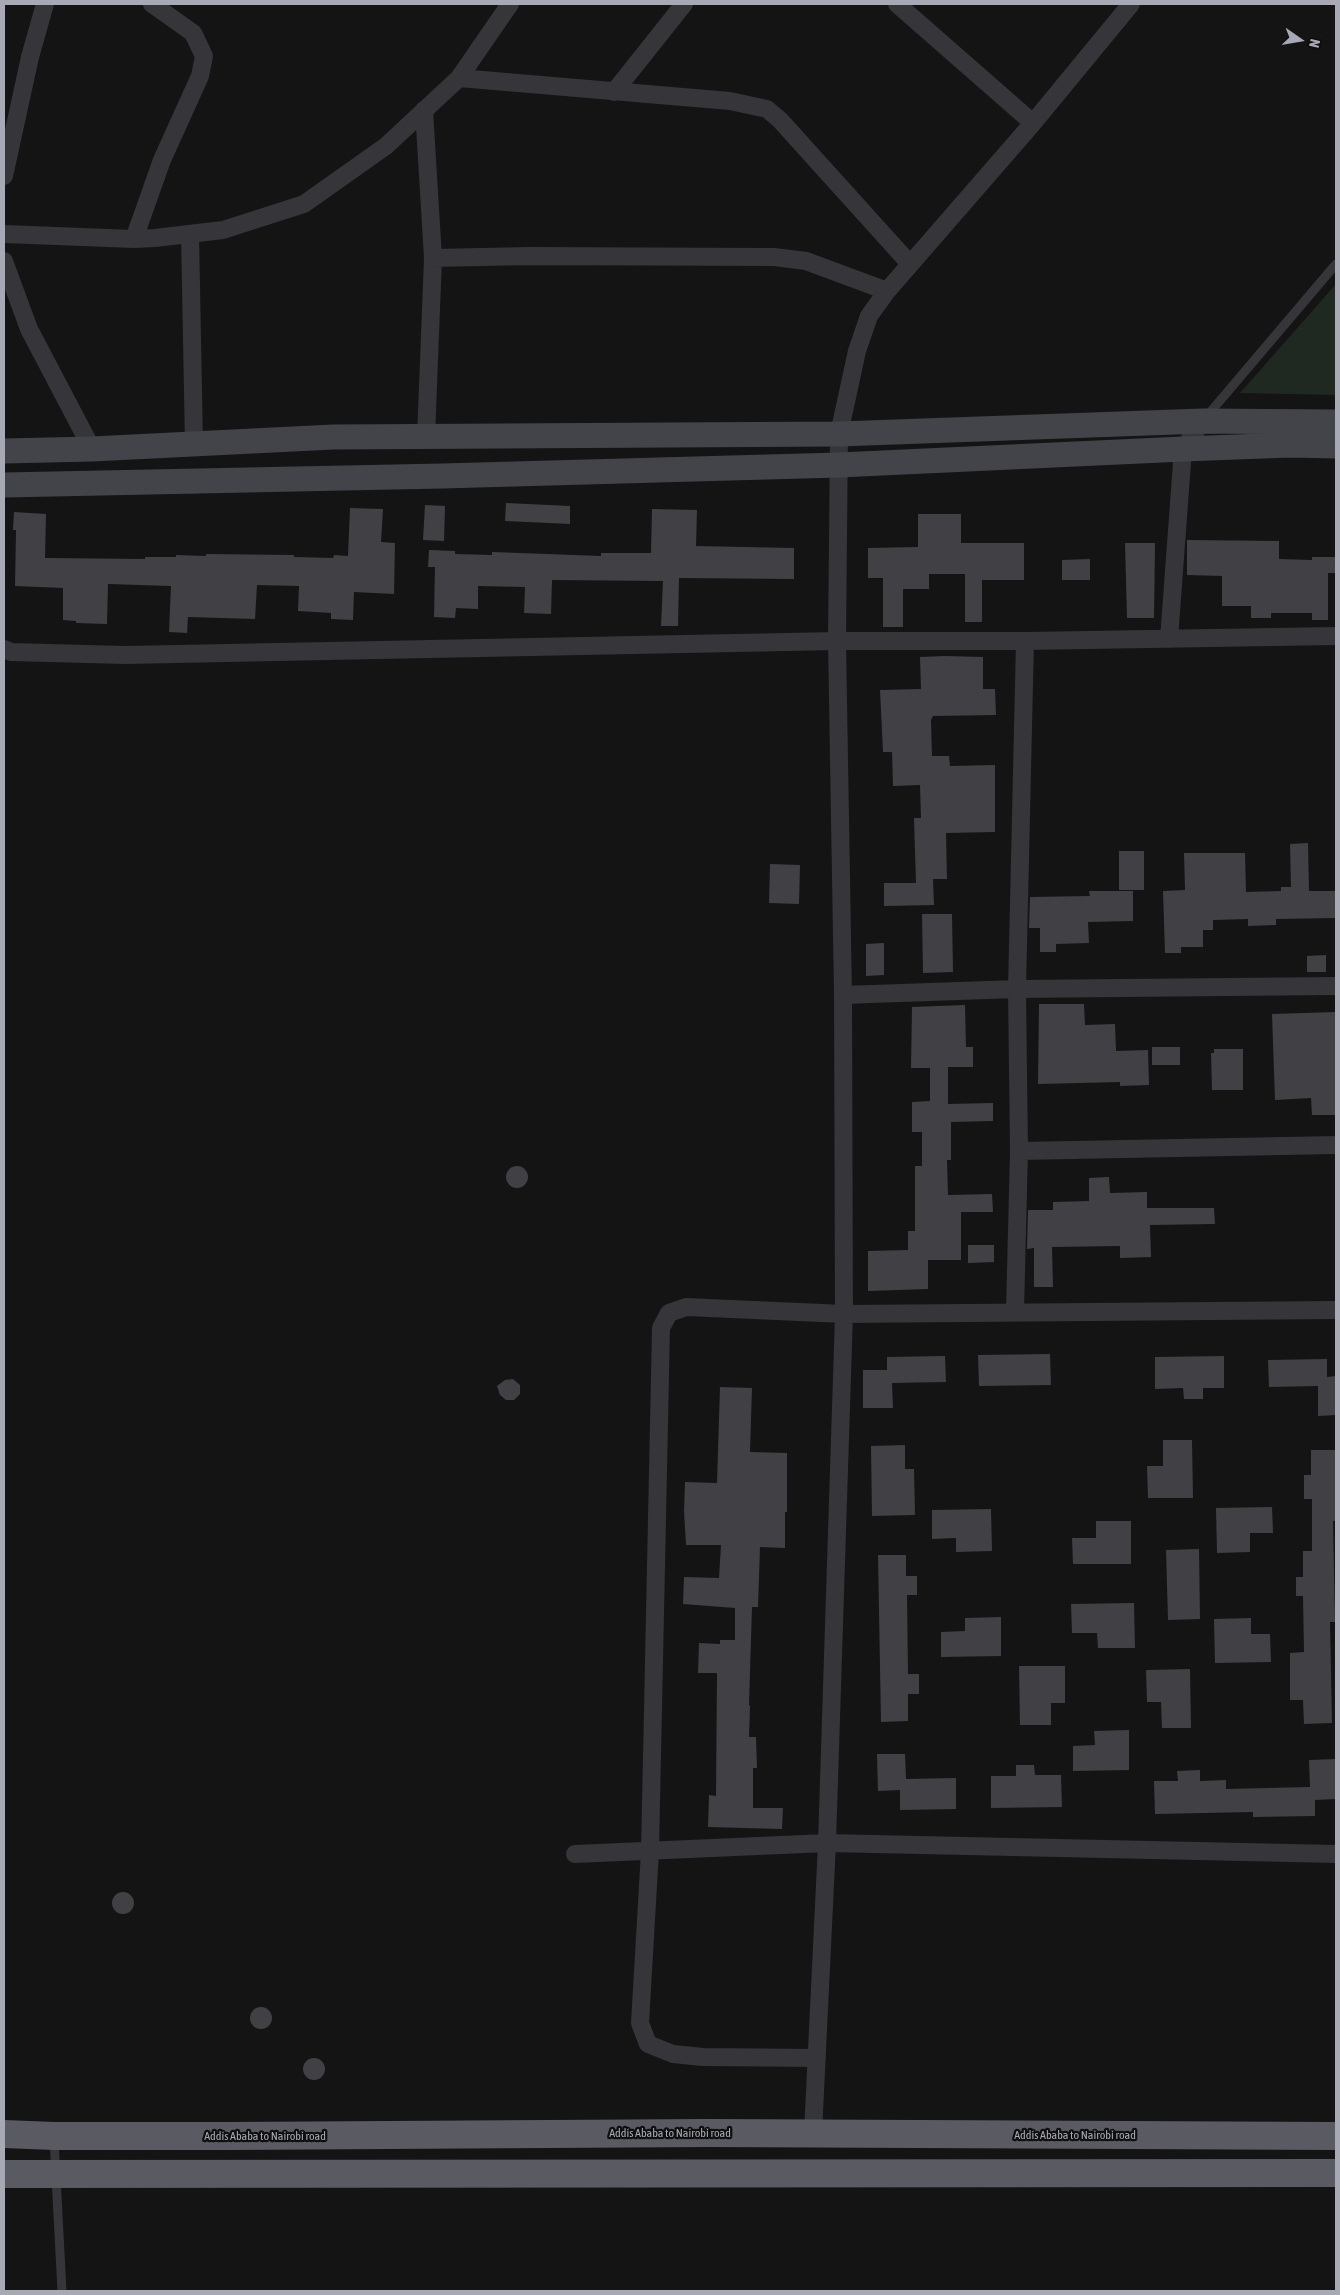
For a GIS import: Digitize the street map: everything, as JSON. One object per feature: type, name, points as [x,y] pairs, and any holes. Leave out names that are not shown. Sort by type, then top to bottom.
[{"type":"highway","name":"Addis Ababa to Nairobi road","points":[[4,2134],[54,2136],[813,2133],[1336,2136]]},
{"type":"highway","points":[[4,2174],[1336,2173]]},
{"type":"main road","points":[[4,451],[92,449],[333,437],[839,434],[1203,421],[1336,422]]},
{"type":"main road","points":[[4,485],[839,465],[1183,449],[1290,445],[1336,446]]},
{"type":"street","points":[[4,176],[30,57],[45,4]]},
{"type":"street","points":[[134,239],[162,160],[200,76],[204,56],[193,33],[152,4]]},
{"type":"street","points":[[4,234],[134,239],[190,234],[223,230],[304,204],[386,146],[459,78],[510,4]]},
{"type":"street","points":[[614,92],[684,4]]},
{"type":"street","points":[[897,4],[1033,123]]},
{"type":"street","points":[[813,2133],[827,1843],[844,1314],[843,995],[837,641],[839,434],[857,351],[869,316],[887,291],[1033,123],[1131,4]]},
{"type":"street","points":[[459,78],[730,101],[767,109],[780,120],[910,264]]},
{"type":"street","points":[[424,110],[433,258],[426,436]]},
{"type":"street","points":[[190,234],[194,444]]},
{"type":"street","points":[[433,258],[530,256],[774,257],[806,261],[887,291]]},
{"type":"street","points":[[4,261],[29,329],[92,449]]},
{"type":"street","points":[[1169,639],[1183,449],[1203,421]]},
{"type":"street","points":[[4,649],[11,652],[125,655],[837,641],[1025,641],[1336,636]]},
{"type":"street","points":[[1015,1311],[1019,1151],[1017,989],[1025,641]]},
{"type":"street","points":[[843,995],[1017,989],[1336,986]]},
{"type":"street","points":[[1019,1151],[1336,1145]]},
{"type":"street","points":[[817,2058],[703,2057],[673,2054],[648,2044],[640,2023],[650,1851],[661,1328],[668,1313],[686,1307],[844,1314],[1015,1311],[1336,1310]]},
{"type":"street","points":[[575,1854],[827,1843],[1336,1854]]},
{"type":"lane","points":[[1203,421],[1336,264]]},
{"type":"lane","points":[[54,2136],[54,2174],[62,2291]]},
{"type":"shaded area","points":[[1336,284],[1336,395],[1240,393]]},
{"type":"building","points":[[506,503],[570,506],[570,524],[505,521]]},
{"type":"building","points":[[425,505],[445,506],[444,541],[423,540]]},
{"type":"building","points":[[350,508],[383,509],[381,542],[395,543],[394,594],[354,592],[353,620],[331,619],[331,613],[298,611],[299,586],[257,585],[255,619],[188,617],[187,633],[169,632],[171,586],[108,584],[107,624],[76,623],[76,621],[63,620],[63,588],[15,586],[16,530],[13,530],[14,512],[46,514],[45,558],[145,559],[145,557],[176,557],[176,555],[206,556],[206,554],[294,555],[294,557],[333,558],[334,555],[348,556]]},
{"type":"building","points":[[652,509],[697,510],[696,546],[794,548],[794,579],[679,578],[678,626],[661,626],[663,581],[552,580],[551,614],[524,613],[525,587],[478,586],[478,609],[456,608],[455,618],[434,617],[435,567],[428,567],[429,550],[455,551],[455,554],[492,555],[492,552],[601,556],[601,553],[651,553]]},
{"type":"building","points":[[918,514],[961,514],[961,543],[1024,543],[1024,580],[982,580],[982,622],[965,622],[965,574],[929,574],[929,589],[903,589],[903,627],[883,627],[883,578],[868,578],[868,548],[918,547]]},
{"type":"building","points":[[1187,540],[1279,541],[1279,559],[1312,560],[1312,557],[1336,557],[1336,573],[1328,573],[1328,620],[1312,620],[1312,613],[1271,613],[1271,618],[1251,618],[1251,606],[1222,606],[1222,576],[1187,575]]},
{"type":"building","points":[[1125,543],[1155,543],[1154,618],[1127,618]]},
{"type":"building","points":[[1090,559],[1090,580],[1062,580],[1062,560]]},
{"type":"building","points":[[920,657],[983,657],[983,689],[995,689],[996,715],[933,716],[931,720],[932,756],[949,756],[950,766],[995,765],[995,832],[946,833],[947,879],[933,879],[934,905],[884,906],[884,883],[916,883],[914,818],[921,818],[920,785],[893,786],[892,752],[883,752],[880,690],[921,689]]},
{"type":"building","points":[[1308,843],[1309,891],[1336,891],[1336,918],[1276,919],[1276,925],[1248,926],[1248,919],[1213,920],[1213,930],[1203,930],[1203,947],[1181,947],[1181,953],[1165,953],[1163,891],[1185,890],[1184,853],[1245,853],[1246,892],[1281,891],[1281,887],[1291,887],[1290,844]]},
{"type":"building","points":[[1119,851],[1144,851],[1144,890],[1119,890]]},
{"type":"building","points":[[770,864],[800,865],[799,904],[769,903]]},
{"type":"building","points":[[1089,891],[1133,891],[1133,921],[1088,922],[1089,943],[1056,944],[1056,952],[1040,952],[1040,928],[1029,928],[1030,897],[1090,896]]},
{"type":"building","points":[[922,914],[952,914],[953,972],[923,973]]},
{"type":"building","points":[[884,943],[884,975],[866,976],[866,944]]},
{"type":"building","points":[[1326,955],[1326,972],[1307,972],[1307,956]]},
{"type":"building","points":[[1039,1004],[1084,1004],[1085,1025],[1115,1024],[1116,1051],[1148,1050],[1149,1085],[1120,1086],[1120,1082],[1038,1084]]},
{"type":"building","points":[[965,1005],[966,1047],[973,1047],[973,1067],[948,1067],[948,1104],[993,1103],[993,1121],[951,1122],[951,1160],[947,1160],[948,1195],[992,1194],[993,1212],[961,1212],[961,1260],[928,1260],[928,1289],[868,1291],[868,1251],[908,1250],[908,1231],[915,1231],[915,1166],[922,1166],[922,1132],[912,1132],[912,1102],[930,1101],[930,1068],[911,1068],[912,1007]]},
{"type":"building","points":[[1336,1012],[1336,1115],[1312,1115],[1311,1098],[1275,1100],[1272,1014]]},
{"type":"building","points":[[1152,1047],[1180,1047],[1180,1065],[1152,1065]]},
{"type":"building","points":[[1214,1049],[1243,1049],[1243,1090],[1212,1090],[1211,1053],[1214,1053]]},
{"type":"building","points":[[517,1166],[525,1169],[528,1177],[525,1185],[517,1188],[509,1185],[506,1177],[509,1169]]},
{"type":"building","points":[[1109,1177],[1110,1193],[1147,1192],[1147,1208],[1214,1208],[1215,1224],[1150,1225],[1151,1257],[1120,1258],[1120,1246],[1052,1247],[1053,1287],[1034,1287],[1034,1248],[1027,1249],[1028,1210],[1053,1210],[1053,1202],[1089,1201],[1089,1178]]},
{"type":"building","points":[[968,1245],[994,1245],[994,1262],[968,1263]]},
{"type":"building","points":[[1050,1354],[1051,1385],[979,1386],[978,1355]]},
{"type":"building","points":[[945,1356],[946,1382],[892,1383],[893,1408],[863,1408],[863,1370],[887,1370],[887,1357]]},
{"type":"building","points":[[1224,1356],[1224,1388],[1203,1388],[1203,1399],[1184,1399],[1183,1388],[1155,1389],[1155,1357]]},
{"type":"building","points":[[1327,1359],[1327,1377],[1336,1376],[1336,1415],[1318,1416],[1318,1386],[1269,1387],[1268,1360]]},
{"type":"building","points":[[513,1379],[520,1385],[520,1394],[514,1400],[506,1400],[500,1395],[497,1386],[505,1380]]},
{"type":"building","points":[[720,1387],[752,1388],[750,1452],[787,1453],[785,1548],[760,1547],[758,1607],[752,1607],[749,1705],[749,1737],[756,1737],[757,1768],[753,1768],[753,1808],[783,1808],[782,1829],[708,1827],[709,1795],[716,1796],[717,1673],[698,1673],[699,1643],[720,1644],[720,1640],[735,1640],[735,1608],[683,1604],[684,1577],[719,1578],[721,1545],[686,1545],[684,1511],[685,1482],[717,1483]]},
{"type":"building","points":[[1163,1440],[1192,1440],[1193,1498],[1148,1498],[1147,1466],[1163,1466]]},
{"type":"building","points":[[905,1445],[905,1469],[914,1469],[915,1515],[872,1516],[871,1446]]},
{"type":"building","points":[[1311,1450],[1336,1450],[1336,1521],[1333,1521],[1335,1622],[1330,1622],[1332,1723],[1304,1724],[1303,1700],[1290,1700],[1290,1653],[1304,1652],[1303,1596],[1296,1596],[1296,1577],[1303,1577],[1303,1551],[1312,1551],[1312,1499],[1304,1499],[1304,1475],[1311,1475]]},
{"type":"building","points":[[1272,1507],[1273,1533],[1250,1533],[1250,1552],[1217,1553],[1216,1508]]},
{"type":"building","points":[[991,1509],[992,1551],[956,1552],[956,1538],[932,1539],[932,1510]]},
{"type":"building","points":[[1096,1521],[1131,1521],[1131,1564],[1073,1564],[1072,1538],[1096,1538]]},
{"type":"building","points":[[1199,1549],[1200,1619],[1168,1620],[1166,1550]]},
{"type":"building","points":[[878,1555],[906,1555],[906,1576],[917,1576],[917,1595],[907,1595],[908,1674],[919,1674],[919,1694],[908,1694],[908,1721],[881,1722]]},
{"type":"building","points":[[1134,1603],[1135,1648],[1098,1648],[1097,1633],[1072,1633],[1071,1604]]},
{"type":"building","points":[[1001,1617],[1001,1656],[941,1657],[941,1632],[965,1631],[965,1618]]},
{"type":"building","points":[[1251,1618],[1251,1634],[1270,1634],[1271,1662],[1215,1663],[1214,1619]]},
{"type":"building","points":[[1019,1666],[1065,1666],[1065,1703],[1051,1703],[1051,1725],[1020,1725]]},
{"type":"building","points":[[1190,1669],[1191,1728],[1162,1728],[1161,1702],[1147,1702],[1146,1670]]},
{"type":"building","points":[[1129,1730],[1129,1770],[1073,1771],[1073,1746],[1095,1745],[1094,1731]]},
{"type":"building","points":[[877,1754],[905,1754],[906,1779],[956,1778],[956,1809],[900,1810],[900,1790],[878,1791]]},
{"type":"building","points":[[1336,1759],[1336,1799],[1315,1800],[1315,1816],[1253,1817],[1253,1812],[1155,1814],[1154,1781],[1178,1781],[1177,1771],[1200,1770],[1200,1781],[1226,1780],[1226,1789],[1310,1787],[1309,1760]]},
{"type":"building","points":[[1016,1765],[1034,1765],[1035,1775],[1061,1775],[1062,1807],[991,1808],[991,1776],[1016,1776]]},
{"type":"building","points":[[123,1892],[131,1895],[134,1903],[131,1911],[123,1914],[115,1911],[112,1903],[115,1895]]},
{"type":"building","points":[[261,2007],[269,2010],[272,2018],[269,2026],[261,2029],[253,2026],[250,2018],[253,2010]]},
{"type":"building","points":[[314,2058],[322,2061],[325,2069],[322,2077],[314,2080],[306,2077],[303,2069],[306,2061]]}]
